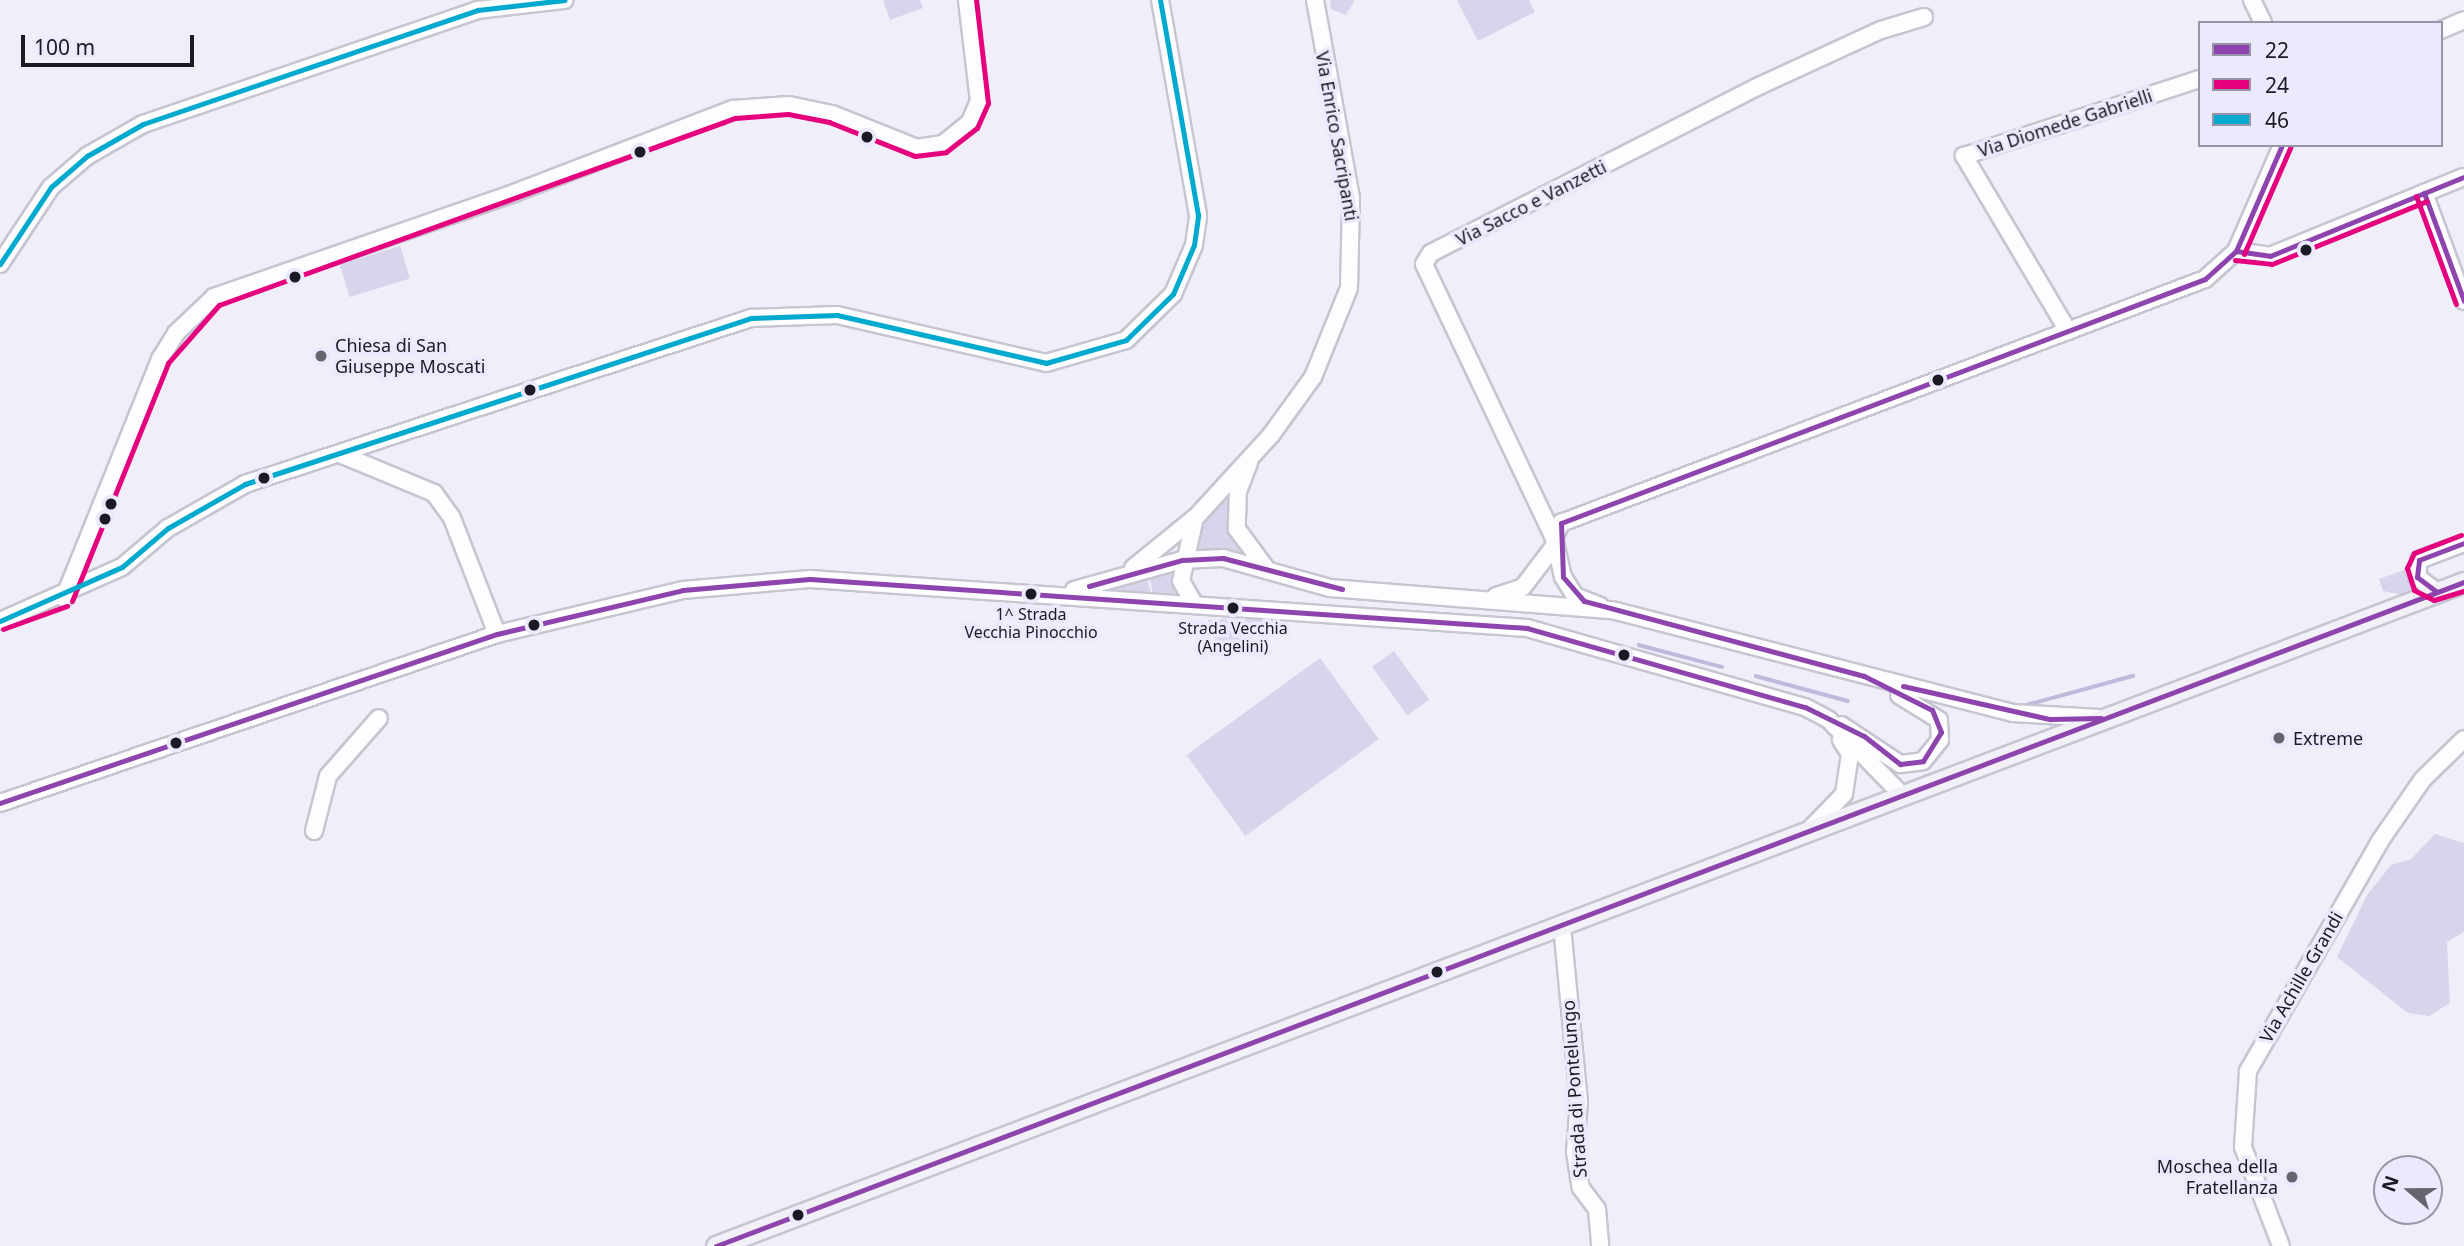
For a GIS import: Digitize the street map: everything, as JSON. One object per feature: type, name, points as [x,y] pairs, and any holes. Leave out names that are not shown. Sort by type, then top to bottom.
[{"type":"main road","points":[[716,1246],[2464,582]]},
{"type":"street","points":[[0,264],[30,211],[51,187],[87,156],[143,124],[478,10],[564,0]]},
{"type":"street","points":[[64,598],[160,359],[176,332],[214,297],[514,193],[733,109],[789,105],[832,114],[917,148],[943,144],[970,122],[979,101],[967,0]]},
{"type":"street","points":[[0,621],[64,598],[122,566],[209,501],[340,454],[701,333],[784,313],[837,315],[1046,363],[1126,340],[1173,294],[1194,246],[1198,215],[1160,0]]},
{"type":"street","name":"Via Enrico Sacripanti","points":[[1122,575],[1197,516],[1253,454],[1313,377],[1349,288],[1351,198],[1315,0]]},
{"type":"street","points":[[2252,0],[2262,21]]},
{"type":"street","name":"Via Sacco e Vanzetti","points":[[1612,611],[1575,596],[1554,541],[1426,279],[1431,253],[1759,86],[1881,30],[1924,17]]},
{"type":"street","points":[[2443,29],[2464,20]]},
{"type":"street","name":"Via Diomede Gabrielli","points":[[2068,331],[1964,156],[2198,80]]},
{"type":"street","points":[[1480,597],[1523,587],[1554,541],[1561,523],[2205,279],[2236,251],[2281,147]]},
{"type":"street","points":[[2236,251],[2270,256],[2464,177]]},
{"type":"street","points":[[2424,193],[2464,301]]},
{"type":"street","points":[[340,454],[434,493],[453,518],[497,634]]},
{"type":"street","name":"Via Enrico Sacripanti","points":[[1253,454],[1238,491],[1237,529],[1268,571]]},
{"type":"street","name":"Via Enrico Sacripanti","points":[[1182,559],[1197,516]]},
{"type":"street","points":[[2437,592],[2417,577],[2418,560],[2464,543]]},
{"type":"street","points":[[1066,593],[1182,559],[1223,558],[1330,588],[1480,597],[1612,611],[2012,713],[2101,718]]},
{"type":"street","points":[[1182,559],[1183,588],[1195,605]]},
{"type":"street","points":[[0,803],[497,634],[683,590],[768,580],[1066,593],[1195,605],[1527,628],[1745,687],[1829,720],[1900,764],[1930,755],[1941,732],[1932,710],[1864,676]]},
{"type":"street","points":[[314,831],[328,775],[379,718]]},
{"type":"street","points":[[1829,720],[1902,795]]},
{"type":"street","points":[[1809,830],[1844,794],[1850,775],[1850,754],[1829,720]]},
{"type":"street","name":"Via Achille Grandi","points":[[2281,1246],[2243,1147],[2248,1071],[2380,841],[2423,779],[2464,739]]},
{"type":"street","name":"Strada di Pontelungo","points":[[1562,926],[1578,1102],[1575,1152],[1581,1188],[1597,1209],[1600,1246]]},
{"type":"shaded area","points":[[883,0],[920,0],[923,8],[890,20]]},
{"type":"shaded area","points":[[1330,0],[1355,0],[1346,15],[1331,9]]},
{"type":"shaded area","points":[[1457,0],[1529,0],[1535,12],[1478,41]]},
{"type":"shaded area","points":[[400,246],[410,279],[350,297],[340,264]]},
{"type":"shaded area","points":[[1232,487],[1230,518],[1246,555],[1190,551],[1197,531]]},
{"type":"shaded area","points":[[1170,568],[1175,594],[1153,593],[1149,576]]},
{"type":"shaded area","points":[[2404,570],[2418,589],[2403,595],[2383,591],[2379,579]]},
{"type":"shaded area","points":[[1147,577],[1151,593],[1110,590],[1110,589]]},
{"type":"shaded area","points":[[1262,617],[1275,623],[1242,645],[1216,642],[1208,620]]},
{"type":"shaded area","points":[[1394,651],[1429,700],[1407,715],[1372,667]]},
{"type":"shaded area","points":[[1320,658],[1379,739],[1245,836],[1187,755]]},
{"type":"shaded area","points":[[2435,834],[2464,843],[2464,932],[2447,942],[2450,1003],[2429,1016],[2408,1013],[2337,957],[2367,895],[2391,865],[2411,859]]},
{"type":"waterway","points":[[1639,645],[1722,667]]},
{"type":"waterway","points":[[1756,676],[1848,701]]},
{"type":"waterway","points":[[2023,706],[2133,676]]},
{"type":"transit line","name":"46","points":[[0,264],[51,187],[87,156],[143,124],[478,10],[564,0]]},
{"type":"transit line","name":"24","points":[[72,601],[168,363],[219,305],[735,118],[788,114],[829,122],[915,156],[946,152],[977,128],[988,103],[976,0]]},
{"type":"transit line","name":"46","points":[[0,621],[122,567],[168,528],[245,484],[751,318],[837,315],[1046,363],[1126,340],[1173,294],[1194,245],[1198,215],[1160,0]]},
{"type":"transit line","name":"22","points":[[0,803],[497,634],[683,590],[810,579],[1527,628],[1805,707],[1864,736],[1900,764],[1923,761],[1941,732],[1932,710],[1864,676],[1584,601],[1563,577],[1561,523],[2205,279],[2236,251],[2281,147]]},
{"type":"transit line","name":"24","points":[[2244,254],[2290,148]]},
{"type":"transit line","name":"22","points":[[2236,251],[2270,256],[2464,177]]},
{"type":"transit line","name":"22","points":[[2424,193],[2464,301]]},
{"type":"transit line","name":"24","points":[[2416,196],[2456,304]]},
{"type":"transit line","name":"24","points":[[2235,260],[2272,264],[2427,201]]},
{"type":"transit line","name":"24","points":[[2461,535],[2414,553],[2407,568],[2414,590],[2434,600],[2464,591]]},
{"type":"transit line","name":"22","points":[[2437,592],[2417,577],[2419,560],[2464,543]]},
{"type":"transit line","name":"22","points":[[1089,586],[1182,560],[1223,558],[1342,589]]},
{"type":"transit line","name":"22","points":[[716,1246],[2464,582]]},
{"type":"transit line","name":"24","points":[[3,629],[67,606]]},
{"type":"transit line","name":"22","points":[[1903,686],[2050,719],[2101,718]]},
{"type":"place","name":"Chiesa di San Giuseppe Moscati","points":[[321,356]]},
{"type":"place","name":"1^ Strada Vecchia Pinocchio","points":[[1031,594]]},
{"type":"place","name":"Strada Vecchia (Angelini)","points":[[1233,608]]},
{"type":"place","name":"Extreme","points":[[2279,738]]},
{"type":"place","name":"Moschea della Fratellanza","points":[[2292,1177]]}]
